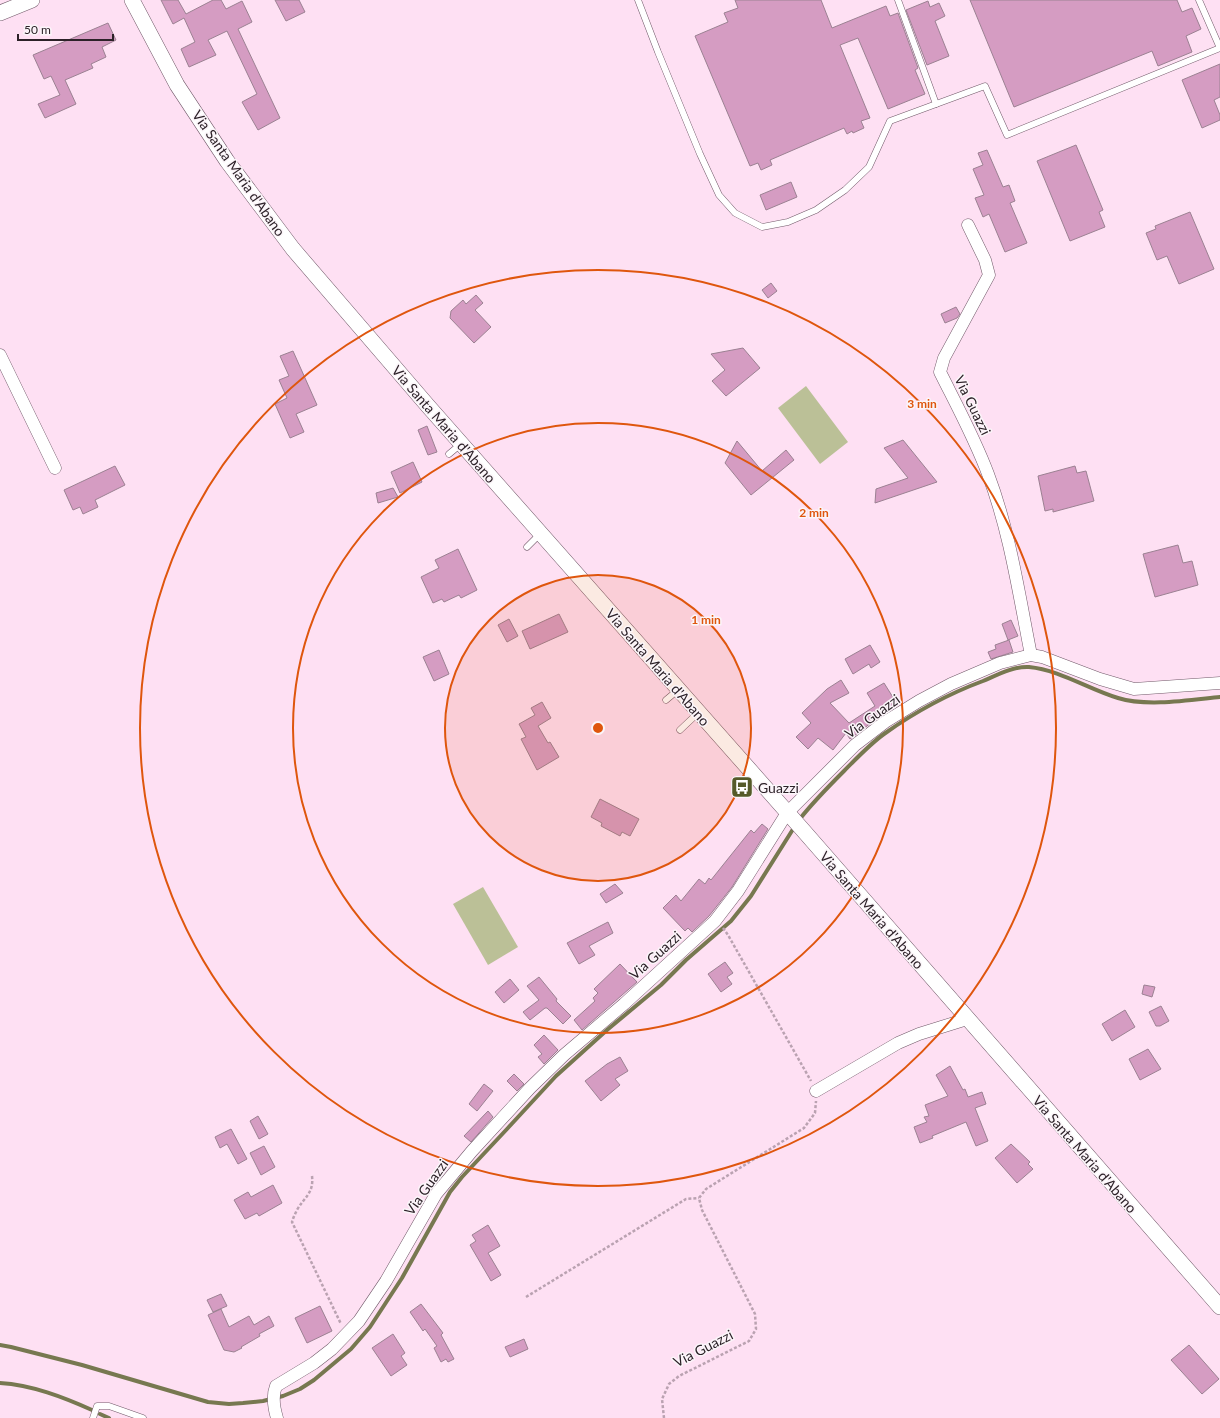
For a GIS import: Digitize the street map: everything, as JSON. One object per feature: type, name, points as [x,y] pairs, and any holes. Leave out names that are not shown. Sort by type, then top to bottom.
[{"type":"street","points":[[0,13],[32,0]]},
{"type":"street","name":"Via Santa Maria d'Abano","points":[[132,0],[178,85],[248,191],[311,271],[461,444],[1220,1307]]},
{"type":"street","name":"Via Guazzi","points":[[968,225],[985,260],[989,275],[944,358],[940,372],[964,416],[988,474],[1007,534],[1031,655]]},
{"type":"street","points":[[0,355],[55,468]]},
{"type":"street","name":"Via Guazzi","points":[[276,1415],[273,1392],[276,1386],[314,1363],[359,1322],[386,1281],[436,1194],[455,1170],[530,1088],[564,1055],[624,1004],[715,921],[793,820],[855,745],[885,722],[919,701],[951,684],[1000,663],[1031,655],[1042,657],[1100,679],[1134,689],[1220,683]]},
{"type":"street","points":[[816,1091],[898,1043],[919,1034],[967,1019]]},
{"type":"lane","points":[[638,0],[700,154],[719,195],[735,213],[762,227],[788,222],[816,210],[845,190],[869,167],[890,121],[985,86],[1007,135],[1220,48],[1199,0]]},
{"type":"lane","points":[[898,0],[936,104]]},
{"type":"lane","points":[[449,454],[461,444]]},
{"type":"lane","points":[[527,547],[540,534]]},
{"type":"lane","points":[[666,700],[678,690]]},
{"type":"lane","points":[[680,730],[698,713]]},
{"type":"lane","points":[[93,1418],[97,1406],[109,1406],[143,1418]]},
{"type":"path","points":[[526,1297],[686,1199],[699,1198],[706,1189],[804,1128],[815,1113],[816,1091],[728,935]]},
{"type":"path","points":[[312,1176],[313,1183],[308,1196],[297,1210],[292,1222],[346,1335]]},
{"type":"path","name":"Via Guazzi","points":[[664,1418],[662,1399],[669,1384],[679,1376],[749,1342],[756,1329],[756,1314],[702,1210],[699,1198]]},
{"type":"green space","points":[[806,386],[848,442],[820,464],[778,408]]},
{"type":"green space","points":[[483,887],[518,947],[488,965],[453,904]]},
{"type":"building","points":[[161,0],[178,0],[186,14],[213,0],[221,0],[226,9],[242,1],[252,22],[238,29],[280,118],[258,130],[242,102],[257,94],[227,31],[208,40],[216,55],[189,67],[181,49],[195,42],[184,18],[173,24]]},
{"type":"building","points":[[275,0],[299,0],[305,12],[286,21]]},
{"type":"building","points":[[735,0],[821,0],[832,28],[886,6],[890,16],[898,13],[918,68],[915,70],[925,94],[888,109],[858,38],[840,45],[870,118],[861,121],[864,128],[847,134],[844,128],[770,160],[772,165],[761,170],[758,163],[750,166],[695,36],[728,22],[724,13],[738,8]]},
{"type":"building","points":[[970,0],[1177,0],[1182,12],[1192,8],[1201,29],[1186,36],[1192,52],[1158,66],[1152,51],[1014,107]]},
{"type":"building","points":[[928,1],[930,7],[939,3],[945,16],[935,21],[949,56],[927,65],[906,10]]},
{"type":"building","points":[[108,23],[116,40],[102,47],[106,57],[91,64],[93,68],[65,80],[76,104],[45,118],[38,104],[60,95],[51,76],[44,79],[33,55]]},
{"type":"building","points":[[1220,64],[1220,97],[1214,100],[1220,115],[1220,120],[1202,128],[1182,80]]},
{"type":"building","points":[[1076,145],[1103,210],[1099,212],[1105,227],[1070,241],[1037,161]]},
{"type":"building","points":[[987,150],[1003,187],[1009,185],[1015,201],[1010,203],[1027,243],[1005,252],[989,214],[983,217],[975,198],[984,195],[973,169],[983,165],[978,153]]},
{"type":"building","points":[[791,182],[797,197],[766,210],[760,195]]},
{"type":"building","points":[[1190,212],[1214,269],[1179,284],[1167,256],[1157,260],[1146,233],[1156,229],[1155,226]]},
{"type":"building","points":[[771,283],[777,291],[768,298],[762,290]]},
{"type":"building","points":[[476,295],[483,303],[475,310],[491,327],[474,343],[450,318],[451,311],[463,300],[466,304]]},
{"type":"building","points":[[956,307],[960,314],[957,318],[945,323],[941,314]]},
{"type":"building","points":[[743,348],[760,368],[726,396],[712,381],[725,370],[711,354]]},
{"type":"building","points":[[293,351],[317,405],[296,414],[304,432],[290,438],[275,404],[287,398],[279,380],[289,376],[280,356]]},
{"type":"building","points":[[427,426],[437,452],[428,455],[418,430]]},
{"type":"building","points":[[903,440],[937,482],[875,503],[876,489],[908,478],[884,448]]},
{"type":"building","points":[[737,441],[762,471],[786,450],[794,460],[751,495],[725,463]]},
{"type":"building","points":[[413,462],[422,482],[400,493],[391,472]]},
{"type":"building","points":[[115,466],[125,485],[95,500],[98,507],[83,514],[80,507],[73,510],[64,490]]},
{"type":"building","points":[[1075,466],[1077,473],[1086,471],[1094,501],[1053,512],[1053,509],[1045,511],[1038,476]]},
{"type":"building","points":[[393,488],[398,497],[378,503],[376,493]]},
{"type":"building","points":[[1178,545],[1183,563],[1192,561],[1198,585],[1155,597],[1143,554]]},
{"type":"building","points":[[458,549],[477,590],[461,598],[459,595],[444,602],[442,599],[433,603],[421,577],[439,568],[435,560]]},
{"type":"building","points":[[559,614],[568,632],[530,649],[522,631]]},
{"type":"building","points":[[509,619],[518,636],[507,642],[498,625]]},
{"type":"building","points":[[1011,620],[1018,636],[1008,640],[1002,624]]},
{"type":"building","points":[[1009,640],[1013,652],[991,659],[988,652],[996,649],[995,645]]},
{"type":"building","points":[[870,645],[880,662],[871,668],[869,664],[853,674],[845,659]]},
{"type":"building","points":[[439,650],[449,674],[434,681],[423,657]]},
{"type":"building","points":[[841,680],[849,693],[830,703],[849,723],[875,706],[867,693],[884,683],[899,704],[880,716],[850,739],[846,733],[833,750],[818,738],[808,749],[796,737],[811,723],[802,713],[827,689]]},
{"type":"building","points":[[542,702],[551,718],[538,726],[548,743],[550,742],[559,757],[537,770],[521,739],[526,737],[519,724],[535,715],[531,708]]},
{"type":"building","points":[[600,799],[639,819],[630,836],[622,832],[620,836],[601,826],[602,823],[591,817]]},
{"type":"building","points":[[762,824],[768,829],[732,887],[709,916],[692,932],[688,928],[685,931],[663,908],[676,895],[681,901],[699,879],[705,884],[709,878],[711,880],[751,830],[754,833]]},
{"type":"building","points":[[615,884],[623,893],[606,903],[600,894]]},
{"type":"building","points":[[608,922],[613,933],[589,946],[595,955],[579,964],[567,943]]},
{"type":"building","points":[[725,962],[733,973],[727,977],[732,984],[721,992],[708,974]]},
{"type":"building","points":[[620,964],[637,982],[582,1030],[574,1020],[595,1001],[593,998],[598,993],[594,989]]},
{"type":"building","points":[[539,977],[557,999],[556,1001],[571,1016],[563,1024],[547,1008],[530,1020],[523,1012],[539,1000],[527,986]]},
{"type":"building","points":[[510,979],[519,990],[504,1003],[495,992]]},
{"type":"building","points":[[1144,985],[1155,987],[1152,997],[1142,994]]},
{"type":"building","points":[[1161,1006],[1169,1021],[1160,1026],[1156,1026],[1149,1012]]},
{"type":"building","points":[[1125,1010],[1135,1027],[1112,1041],[1102,1024]]},
{"type":"building","points":[[544,1035],[558,1050],[544,1064],[538,1057],[542,1054],[534,1045]]},
{"type":"building","points":[[1148,1049],[1161,1069],[1140,1080],[1129,1059]]},
{"type":"building","points":[[620,1057],[628,1071],[615,1079],[620,1085],[601,1101],[585,1081],[607,1064]]},
{"type":"building","points":[[950,1066],[963,1090],[965,1089],[968,1097],[982,1092],[986,1104],[975,1108],[988,1141],[976,1146],[966,1122],[932,1136],[933,1138],[920,1143],[914,1127],[927,1122],[924,1117],[929,1116],[925,1105],[948,1096],[936,1075]]},
{"type":"building","points":[[514,1074],[524,1084],[517,1091],[507,1081]]},
{"type":"building","points":[[484,1084],[493,1091],[477,1111],[469,1104]]},
{"type":"building","points":[[488,1111],[493,1117],[471,1142],[464,1136]]},
{"type":"building","points":[[258,1116],[268,1134],[259,1139],[250,1121]]},
{"type":"building","points":[[231,1129],[247,1159],[238,1164],[227,1144],[220,1148],[215,1137]]},
{"type":"building","points":[[1011,1144],[1030,1162],[1028,1164],[1033,1169],[1017,1183],[995,1158]]},
{"type":"building","points":[[264,1146],[275,1167],[261,1175],[250,1153]]},
{"type":"building","points":[[273,1185],[282,1203],[259,1216],[257,1213],[245,1219],[234,1200],[248,1192],[251,1197]]},
{"type":"building","points":[[488,1225],[500,1246],[488,1253],[501,1275],[491,1281],[470,1245],[476,1241],[472,1235]]},
{"type":"building","points":[[221,1294],[227,1306],[213,1312],[207,1300]]},
{"type":"building","points":[[421,1304],[443,1333],[441,1335],[454,1359],[448,1362],[446,1359],[441,1362],[434,1348],[437,1346],[425,1329],[423,1331],[410,1312]]},
{"type":"building","points":[[320,1306],[332,1331],[307,1343],[295,1318]]},
{"type":"building","points":[[221,1309],[229,1327],[249,1316],[254,1325],[269,1316],[274,1326],[259,1334],[260,1336],[234,1352],[224,1350],[208,1315]]},
{"type":"building","points":[[393,1334],[405,1353],[401,1356],[407,1365],[391,1376],[372,1348]]},
{"type":"building","points":[[524,1339],[528,1349],[510,1357],[505,1347]]},
{"type":"building","points":[[1189,1345],[1219,1379],[1202,1394],[1171,1360]]},
{"type":"waterway","points":[[799,820],[832,783],[864,751],[884,734],[908,718],[944,698],[1012,669],[1029,667],[1052,672],[1107,694],[1129,701],[1169,702],[1220,697]]},
{"type":"waterway","points":[[0,1345],[82,1365],[208,1402],[229,1404],[263,1401],[283,1396],[300,1389],[314,1380],[351,1349],[370,1327],[402,1278],[450,1192],[462,1177],[556,1076],[607,1030],[661,985],[686,960],[731,921],[751,896],[795,826]]},
{"type":"waterway","points":[[0,1383],[24,1386],[47,1392],[92,1410]]},
{"type":"waterway","points":[[100,1414],[109,1418]]},
{"type":"place","name":"Guazzi","points":[[742,787]]}]
